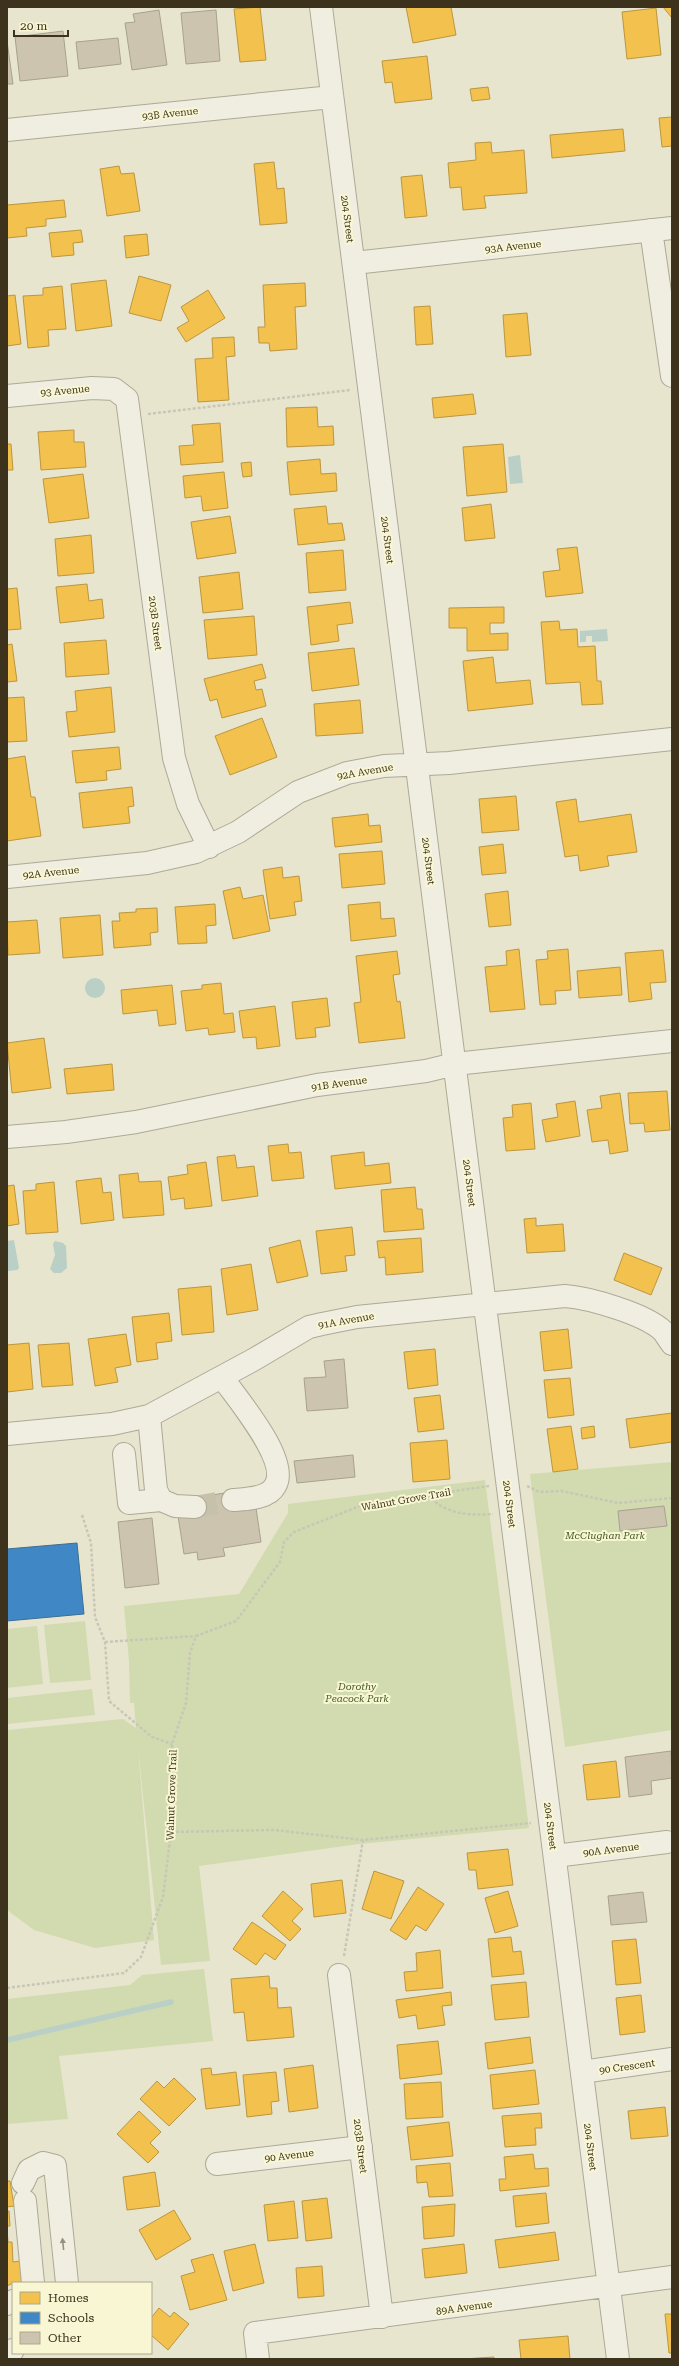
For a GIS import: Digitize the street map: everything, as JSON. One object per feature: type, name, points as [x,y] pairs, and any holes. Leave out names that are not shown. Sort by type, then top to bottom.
[{"type":"street","name":"204 Street","points":[[321,7],[618,2359]]},
{"type":"street","name":"93B Avenue","points":[[7,130],[332,97]]},
{"type":"street","name":"93A Avenue","points":[[354,263],[662,229]]},
{"type":"street","points":[[662,229],[672,376]]},
{"type":"street","name":"93 Avenue","points":[[7,396],[92,388],[114,389],[122,394]]},
{"type":"street","name":"203B Street","points":[[122,394],[127,399],[130,416],[174,758],[185,798],[209,847]]},
{"type":"street","name":"92A Avenue","points":[[7,877],[147,863],[196,852],[238,832],[298,792],[320,781],[347,773],[384,766],[417,765],[672,739]]},
{"type":"street","name":"91B Avenue","points":[[7,1137],[66,1132],[136,1122],[317,1085],[426,1071],[455,1064],[672,1041]]},
{"type":"street","name":"91A Avenue","points":[[7,1434],[112,1424],[149,1416],[222,1377],[309,1327],[356,1317],[565,1296],[586,1298],[639,1317],[662,1331],[672,1344]]},
{"type":"street","points":[[222,1377],[275,1455],[278,1478],[275,1488],[260,1496],[233,1500]]},
{"type":"street","points":[[149,1416],[156,1490],[161,1500]]},
{"type":"street","points":[[124,1454],[129,1503],[161,1500],[175,1506],[194,1507]]},
{"type":"street","name":"90A Avenue","points":[[555,1856],[667,1842]]},
{"type":"street","name":"203B Street","points":[[339,1975],[382,2318]]},
{"type":"street","name":"90 Crescent","points":[[582,2072],[672,2059]]},
{"type":"street","name":"90 Avenue","points":[[217,2164],[361,2147]]},
{"type":"street","points":[[33,2282],[24,2192],[29,2170],[43,2163],[55,2166],[67,2282]]},
{"type":"street","name":"89A Avenue","points":[[258,2359],[255,2333],[382,2318],[672,2277]]},
{"type":"path","points":[[130,416],[352,390]]},
{"type":"path","points":[[525,1484],[540,1492],[562,1491],[618,1503],[672,1498]]},
{"type":"path","name":"Walnut Grove Trail","points":[[7,1988],[124,1973],[141,1957],[163,1897],[171,1832],[172,1744],[186,1703],[190,1653],[196,1636],[236,1621],[280,1562],[284,1542],[294,1532],[366,1504],[492,1486]]},
{"type":"path","points":[[428,1495],[434,1502],[462,1514],[495,1514]]},
{"type":"path","points":[[82,1515],[91,1543],[96,1617],[105,1642],[109,1701],[152,1737],[172,1744]]},
{"type":"path","points":[[105,1642],[196,1636]]},
{"type":"path","points":[[171,1832],[274,1830],[363,1840],[534,1822]]},
{"type":"path","points":[[346,1946],[363,1840]]},
{"type":"green space","name":"McClughan Park","points":[[672,1462],[672,1730],[565,1747],[530,1474]]},
{"type":"green space","name":"Dorothy Peacock Park","points":[[485,1480],[529,1828],[359,1844],[199,1866],[210,1961],[161,1965],[138,1748],[154,1940],[95,1948],[34,1930],[7,1910],[7,1730],[123,1719],[136,1728],[134,1703],[130,1703],[129,1662],[124,1606],[239,1594],[288,1513],[288,1504]]},
{"type":"green space","points":[[85,1621],[91,1680],[50,1683],[44,1625]]},
{"type":"green space","points":[[37,1626],[43,1684],[7,1688],[7,1629]]},
{"type":"green space","points":[[92,1689],[95,1715],[7,1724],[7,1698]]},
{"type":"green space","points":[[204,1969],[213,2041],[59,2056],[68,2119],[7,2124],[7,1999],[130,1985],[142,1975]]},
{"type":"shaded area","points":[[520,455],[523,483],[510,484],[508,457]]},
{"type":"shaded area","points":[[607,629],[608,641],[592,642],[592,636],[586,636],[586,642],[580,642],[580,631]]},
{"type":"shaded area","points":[[95,978],[102,981],[105,988],[102,995],[95,998],[88,995],[85,988],[88,981]]},
{"type":"shaded area","points":[[14,1240],[19,1268],[17,1270],[8,1271],[7,1241]]},
{"type":"shaded area","points":[[55,1241],[63,1243],[66,1246],[67,1268],[61,1273],[54,1273],[50,1269],[55,1255],[53,1244]]},
{"type":"building: Homes","points":[[260,7],[266,60],[240,62],[234,9]]},
{"type":"building: Homes","points":[[406,7],[451,7],[456,35],[413,43]]},
{"type":"building: Homes","points":[[663,7],[672,7],[672,18]]},
{"type":"building: Homes","points":[[656,8],[661,55],[627,59],[622,12]]},
{"type":"building: Homes","points":[[427,56],[432,99],[395,103],[392,82],[385,83],[382,61]]},
{"type":"building: Homes","points":[[488,87],[490,99],[472,101],[470,89]]},
{"type":"building: Homes","points":[[672,117],[672,146],[662,147],[659,118]]},
{"type":"building: Homes","points":[[623,129],[625,151],[552,158],[550,135]]},
{"type":"building: Homes","points":[[491,142],[492,153],[524,150],[527,193],[484,196],[486,208],[463,210],[461,187],[450,188],[448,163],[476,160],[475,143]]},
{"type":"building: Homes","points":[[274,162],[277,189],[284,188],[287,223],[260,225],[254,164]]},
{"type":"building: Homes","points":[[119,166],[121,174],[134,173],[140,211],[107,216],[100,169]]},
{"type":"building: Homes","points":[[422,175],[427,216],[405,218],[401,177]]},
{"type":"building: Homes","points":[[64,200],[66,217],[46,219],[46,226],[26,228],[27,236],[7,238],[7,205]]},
{"type":"building: Homes","points":[[81,230],[83,242],[73,243],[74,255],[52,257],[49,233]]},
{"type":"building: Homes","points":[[147,234],[149,255],[126,258],[124,236]]},
{"type":"building: Homes","points":[[139,276],[171,285],[161,321],[129,313]]},
{"type":"building: Homes","points":[[106,280],[112,326],[76,331],[71,284]]},
{"type":"building: Homes","points":[[305,283],[306,306],[295,307],[297,349],[270,351],[269,343],[259,343],[258,327],[265,327],[263,285]]},
{"type":"building: Homes","points":[[62,286],[66,329],[48,330],[49,346],[28,348],[23,296],[43,295],[43,288]]},
{"type":"building: Homes","points":[[208,290],[225,318],[186,342],[177,328],[189,321],[181,307]]},
{"type":"building: Homes","points":[[15,295],[21,344],[7,346],[7,296]]},
{"type":"building: Homes","points":[[430,306],[433,344],[416,345],[414,307]]},
{"type":"building: Homes","points":[[527,313],[531,355],[506,357],[503,315]]},
{"type":"building: Homes","points":[[234,337],[235,356],[226,357],[229,400],[198,402],[195,359],[213,358],[212,338]]},
{"type":"building: Homes","points":[[473,394],[476,414],[434,418],[432,398]]},
{"type":"building: Homes","points":[[317,407],[318,427],[333,426],[334,445],[287,447],[286,408]]},
{"type":"building: Homes","points":[[220,423],[223,462],[181,465],[179,446],[194,445],[192,425]]},
{"type":"building: Homes","points":[[74,430],[74,442],[84,442],[86,467],[41,470],[38,432]]},
{"type":"building: Homes","points":[[7,444],[11,444],[13,470],[7,470]]},
{"type":"building: Homes","points":[[503,444],[507,492],[467,496],[463,447]]},
{"type":"building: Homes","points":[[320,459],[321,474],[336,473],[337,491],[290,495],[287,462]]},
{"type":"building: Homes","points":[[251,462],[252,476],[243,477],[241,463]]},
{"type":"building: Homes","points":[[224,472],[228,508],[203,511],[201,496],[185,498],[183,476]]},
{"type":"building: Homes","points":[[83,474],[89,518],[49,523],[43,479]]},
{"type":"building: Homes","points":[[491,504],[495,538],[465,541],[462,508]]},
{"type":"building: Homes","points":[[326,506],[328,524],[342,523],[345,540],[298,545],[294,509]]},
{"type":"building: Homes","points":[[230,516],[236,553],[197,559],[191,522]]},
{"type":"building: Homes","points":[[91,535],[94,573],[58,576],[55,539]]},
{"type":"building: Homes","points":[[577,547],[583,593],[546,597],[543,572],[560,570],[557,549]]},
{"type":"building: Homes","points":[[343,550],[346,590],[309,593],[306,553]]},
{"type":"building: Homes","points":[[239,572],[243,609],[203,613],[199,577]]},
{"type":"building: Homes","points":[[87,584],[89,601],[102,599],[104,618],[60,623],[56,587]]},
{"type":"building: Homes","points":[[17,588],[21,629],[7,630],[7,589]]},
{"type":"building: Homes","points":[[350,602],[353,623],[337,625],[339,641],[311,645],[307,607]]},
{"type":"building: Homes","points":[[504,607],[504,623],[490,623],[490,634],[508,633],[508,650],[467,651],[467,628],[449,628],[449,608]]},
{"type":"building: Homes","points":[[254,616],[257,655],[208,659],[204,620]]},
{"type":"building: Homes","points":[[559,621],[560,630],[577,629],[578,647],[595,646],[597,681],[601,681],[603,704],[582,705],[580,682],[546,684],[541,622]]},
{"type":"building: Homes","points":[[106,640],[109,674],[66,677],[64,643]]},
{"type":"building: Homes","points":[[12,644],[17,681],[7,682],[7,645]]},
{"type":"building: Homes","points":[[354,648],[359,685],[312,691],[308,653]]},
{"type":"building: Homes","points":[[493,657],[496,683],[530,680],[533,704],[468,711],[463,661]]},
{"type":"building: Homes","points":[[262,664],[266,678],[254,681],[256,690],[262,689],[266,706],[222,718],[217,699],[210,701],[204,679]]},
{"type":"building: Homes","points":[[111,687],[115,732],[69,737],[66,712],[77,711],[75,691]]},
{"type":"building: Homes","points":[[24,697],[27,741],[7,742],[7,698]]},
{"type":"building: Homes","points":[[360,700],[363,733],[316,736],[314,704]]},
{"type":"building: Homes","points":[[262,718],[277,757],[230,775],[215,736]]},
{"type":"building: Homes","points":[[119,747],[121,769],[106,771],[107,780],[76,783],[72,751]]},
{"type":"building: Homes","points":[[25,756],[31,797],[35,797],[41,836],[7,841],[7,759]]},
{"type":"building: Homes","points":[[132,787],[134,806],[128,807],[130,823],[83,828],[79,793]]},
{"type":"building: Homes","points":[[516,796],[519,830],[482,833],[479,799]]},
{"type":"building: Homes","points":[[576,799],[579,822],[631,814],[637,852],[607,856],[609,866],[580,871],[578,855],[565,857],[556,802]]},
{"type":"building: Homes","points":[[368,814],[369,826],[380,825],[382,842],[335,847],[332,818]]},
{"type":"building: Homes","points":[[503,844],[506,873],[482,875],[479,847]]},
{"type":"building: Homes","points":[[382,851],[385,884],[342,888],[339,854]]},
{"type":"building: Homes","points":[[282,867],[283,878],[299,876],[302,901],[294,902],[296,915],[270,919],[263,870]]},
{"type":"building: Homes","points":[[240,887],[243,899],[263,895],[270,931],[233,939],[223,891]]},
{"type":"building: Homes","points":[[508,891],[511,925],[489,927],[485,894]]},
{"type":"building: Homes","points":[[380,902],[381,919],[394,918],[396,936],[351,941],[348,905]]},
{"type":"building: Homes","points":[[215,904],[216,925],[206,926],[207,943],[178,944],[175,907]]},
{"type":"building: Homes","points":[[157,908],[158,932],[150,933],[151,945],[114,948],[112,921],[120,921],[119,913],[136,912],[136,909]]},
{"type":"building: Homes","points":[[100,915],[103,955],[63,958],[60,918]]},
{"type":"building: Homes","points":[[37,920],[40,953],[8,955],[7,922]]},
{"type":"building: Homes","points":[[519,949],[525,1009],[490,1012],[485,967],[507,965],[506,951]]},
{"type":"building: Homes","points":[[568,949],[571,990],[555,991],[556,1004],[540,1005],[536,960],[548,959],[547,951]]},
{"type":"building: Homes","points":[[663,950],[666,982],[650,983],[652,999],[629,1002],[625,953]]},
{"type":"building: Homes","points":[[397,951],[400,974],[393,975],[397,1002],[400,1001],[405,1038],[359,1043],[354,1003],[361,1002],[356,956]]},
{"type":"building: Homes","points":[[620,967],[622,995],[579,998],[577,971]]},
{"type":"building: Homes","points":[[221,983],[224,1014],[233,1013],[235,1032],[209,1035],[208,1028],[186,1031],[181,991],[202,989],[202,985]]},
{"type":"building: Homes","points":[[172,985],[176,1024],[159,1026],[157,1010],[123,1014],[121,990]]},
{"type":"building: Homes","points":[[327,998],[330,1026],[315,1028],[316,1037],[296,1039],[292,1002]]},
{"type":"building: Homes","points":[[275,1006],[280,1046],[257,1049],[256,1037],[243,1038],[239,1011]]},
{"type":"building: Homes","points":[[44,1038],[51,1088],[12,1093],[7,1043]]},
{"type":"building: Homes","points":[[112,1064],[114,1090],[67,1094],[64,1069]]},
{"type":"building: Homes","points":[[667,1091],[670,1130],[645,1132],[644,1123],[630,1124],[628,1093]]},
{"type":"building: Homes","points":[[620,1093],[628,1151],[610,1154],[608,1140],[592,1142],[587,1110],[602,1108],[600,1096]]},
{"type":"building: Homes","points":[[575,1101],[580,1136],[546,1142],[542,1120],[558,1117],[556,1104]]},
{"type":"building: Homes","points":[[531,1103],[535,1149],[506,1151],[503,1118],[513,1117],[512,1105]]},
{"type":"building: Homes","points":[[288,1144],[289,1153],[301,1152],[304,1178],[272,1181],[268,1146]]},
{"type":"building: Homes","points":[[364,1152],[365,1166],[389,1163],[391,1183],[335,1189],[331,1156]]},
{"type":"building: Homes","points":[[235,1155],[237,1168],[254,1166],[258,1196],[222,1201],[217,1157]]},
{"type":"building: Homes","points":[[206,1162],[212,1206],[185,1209],[184,1198],[171,1200],[168,1177],[188,1174],[187,1165]]},
{"type":"building: Homes","points":[[138,1173],[139,1182],[161,1181],[164,1215],[123,1218],[119,1175]]},
{"type":"building: Homes","points":[[101,1178],[103,1193],[111,1192],[114,1220],[81,1224],[76,1181]]},
{"type":"building: Homes","points":[[54,1182],[58,1232],[26,1234],[23,1191],[36,1190],[36,1184]]},
{"type":"building: Homes","points":[[14,1185],[19,1224],[7,1226],[7,1186]]},
{"type":"building: Homes","points":[[415,1187],[417,1209],[422,1209],[424,1229],[384,1232],[381,1190]]},
{"type":"building: Homes","points":[[536,1218],[536,1226],[563,1224],[565,1251],[527,1253],[524,1219]]},
{"type":"building: Homes","points":[[352,1227],[355,1255],[345,1256],[347,1271],[321,1274],[316,1231]]},
{"type":"building: Homes","points":[[421,1238],[423,1272],[386,1275],[385,1257],[379,1258],[377,1241]]},
{"type":"building: Homes","points":[[300,1240],[308,1276],[277,1283],[269,1248]]},
{"type":"building: Homes","points":[[624,1253],[662,1268],[651,1295],[614,1280]]},
{"type":"building: Homes","points":[[251,1264],[258,1310],[227,1315],[221,1269]]},
{"type":"building: Homes","points":[[211,1286],[214,1332],[182,1335],[178,1289]]},
{"type":"building: Homes","points":[[169,1313],[172,1341],[156,1343],[158,1359],[137,1362],[132,1317]]},
{"type":"building: Homes","points":[[568,1329],[572,1368],[544,1371],[540,1332]]},
{"type":"building: Homes","points":[[126,1334],[131,1365],[115,1368],[118,1382],[95,1386],[88,1339]]},
{"type":"building: Homes","points":[[29,1343],[33,1389],[7,1392],[7,1345]]},
{"type":"building: Homes","points":[[69,1343],[73,1385],[42,1387],[38,1345]]},
{"type":"building: Homes","points":[[435,1349],[438,1385],[408,1389],[404,1352]]},
{"type":"building: Homes","points":[[570,1378],[574,1415],[548,1418],[544,1380]]},
{"type":"building: Homes","points":[[440,1395],[444,1429],[418,1432],[414,1398]]},
{"type":"building: Homes","points":[[672,1413],[672,1442],[630,1448],[626,1419]]},
{"type":"building: Homes","points":[[571,1426],[578,1469],[553,1472],[547,1429]]},
{"type":"building: Homes","points":[[594,1426],[595,1437],[582,1439],[581,1428]]},
{"type":"building: Homes","points":[[447,1440],[450,1479],[413,1482],[410,1443]]},
{"type":"building: Homes","points":[[616,1761],[620,1797],[587,1800],[583,1765]]},
{"type":"building: Homes","points":[[508,1849],[513,1885],[478,1889],[476,1870],[469,1870],[467,1853]]},
{"type":"building: Homes","points":[[374,1871],[404,1881],[391,1919],[362,1909]]},
{"type":"building: Homes","points":[[342,1880],[346,1913],[314,1917],[311,1884]]},
{"type":"building: Homes","points":[[418,1887],[444,1904],[426,1931],[416,1925],[406,1940],[390,1930]]},
{"type":"building: Homes","points":[[283,1891],[303,1909],[292,1921],[301,1929],[290,1941],[262,1916]]},
{"type":"building: Homes","points":[[508,1891],[518,1926],[495,1933],[485,1898]]},
{"type":"building: Homes","points":[[252,1922],[286,1945],[275,1960],[265,1953],[256,1965],[233,1949]]},
{"type":"building: Homes","points":[[511,1937],[513,1952],[521,1951],[524,1974],[492,1977],[488,1939]]},
{"type":"building: Homes","points":[[636,1939],[641,1983],[616,1985],[612,1941]]},
{"type":"building: Homes","points":[[440,1950],[443,1988],[406,1991],[404,1972],[417,1971],[416,1953]]},
{"type":"building: Homes","points":[[269,1976],[270,1988],[277,1988],[278,2008],[291,2007],[294,2037],[247,2041],[244,2012],[234,2013],[231,1979]]},
{"type":"building: Homes","points":[[526,1982],[529,2017],[495,2020],[491,1985]]},
{"type":"building: Homes","points":[[451,1992],[452,2005],[442,2006],[445,2025],[418,2029],[416,2015],[399,2018],[396,2000]]},
{"type":"building: Homes","points":[[641,1995],[645,2032],[620,2035],[616,1998]]},
{"type":"building: Homes","points":[[530,2037],[533,2063],[488,2069],[485,2043]]},
{"type":"building: Homes","points":[[438,2041],[442,2074],[400,2079],[397,2045]]},
{"type":"building: Homes","points":[[313,2065],[318,2108],[289,2112],[284,2069]]},
{"type":"building: Homes","points":[[211,2068],[212,2075],[236,2072],[240,2105],[206,2109],[201,2069]]},
{"type":"building: Homes","points":[[535,2070],[539,2104],[493,2109],[490,2075]]},
{"type":"building: Homes","points":[[276,2072],[279,2101],[271,2102],[272,2114],[247,2117],[243,2075]]},
{"type":"building: Homes","points":[[174,2078],[196,2099],[169,2126],[140,2099],[157,2081],[164,2088]]},
{"type":"building: Homes","points":[[441,2082],[443,2117],[406,2119],[404,2084]]},
{"type":"building: Homes","points":[[665,2107],[668,2136],[631,2139],[628,2111]]},
{"type":"building: Homes","points":[[139,2111],[161,2132],[150,2143],[159,2152],[148,2163],[117,2134]]},
{"type":"building: Homes","points":[[541,2113],[542,2128],[535,2128],[536,2145],[505,2147],[502,2116]]},
{"type":"building: Homes","points":[[449,2122],[453,2156],[411,2160],[407,2127]]},
{"type":"building: Homes","points":[[533,2154],[535,2169],[548,2168],[549,2186],[500,2191],[499,2179],[506,2179],[504,2157]]},
{"type":"building: Homes","points":[[450,2163],[453,2196],[429,2197],[427,2182],[417,2183],[416,2166]]},
{"type":"building: Homes","points":[[155,2172],[160,2206],[127,2210],[123,2177]]},
{"type":"building: Homes","points":[[7,2181],[10,2181],[14,2206],[7,2207]]},
{"type":"building: Homes","points":[[546,2193],[549,2223],[516,2227],[513,2196]]},
{"type":"building: Homes","points":[[327,2198],[332,2238],[306,2241],[302,2201]]},
{"type":"building: Homes","points":[[294,2201],[298,2238],[268,2241],[264,2205]]},
{"type":"building: Homes","points":[[455,2204],[454,2236],[424,2239],[422,2207]]},
{"type":"building: Homes","points":[[174,2210],[191,2239],[156,2260],[139,2230]]},
{"type":"building: Homes","points":[[7,2211],[9,2211],[10,2226],[7,2226]]},
{"type":"building: Homes","points":[[7,2229],[8,2242],[12,2242],[13,2262],[20,2261],[22,2282],[12,2282],[7,2286]]},
{"type":"building: Homes","points":[[555,2232],[559,2260],[499,2268],[495,2240]]},
{"type":"building: Homes","points":[[255,2244],[264,2283],[233,2291],[224,2251]]},
{"type":"building: Homes","points":[[464,2244],[467,2273],[425,2278],[422,2249]]},
{"type":"building: Homes","points":[[213,2254],[227,2300],[190,2310],[181,2276],[195,2272],[191,2260]]},
{"type":"building: Homes","points":[[322,2266],[324,2296],[298,2298],[296,2268]]},
{"type":"building: Homes","points":[[159,2308],[170,2317],[174,2312],[189,2324],[168,2350],[152,2336],[152,2317]]},
{"type":"building: Homes","points":[[665,2314],[672,2314],[672,2353],[669,2353]]},
{"type":"building: Homes","points":[[568,2336],[570,2359],[521,2359],[519,2340]]},
{"type":"building: Homes","points":[[494,2357],[494,2359],[463,2359]]},
{"type":"building: Schools","points":[[77,1543],[84,1614],[7,1621],[7,1549]]},
{"type":"building: Other","points":[[159,10],[167,65],[132,70],[125,23],[135,22],[133,14]]},
{"type":"building: Other","points":[[216,10],[220,61],[186,64],[181,13]]},
{"type":"building: Other","points":[[63,31],[68,76],[20,81],[15,37]]},
{"type":"building: Other","points":[[118,38],[121,64],[79,69],[76,42]]},
{"type":"building: Other","points":[[7,41],[13,84],[7,84]]},
{"type":"building: Other","points":[[344,1359],[348,1408],[307,1411],[304,1378],[326,1377],[324,1361]]},
{"type":"building: Other","points":[[353,1455],[355,1477],[297,1483],[294,1461]]},
{"type":"building: Other","points":[[231,1492],[255,1501],[261,1542],[223,1548],[225,1556],[198,1560],[197,1552],[184,1554],[178,1516],[193,1498]]},
{"type":"building: Other","points":[[664,1506],[667,1526],[620,1531],[618,1511]]},
{"type":"building: Other","points":[[152,1518],[159,1584],[125,1588],[118,1522]]},
{"type":"building: Other","points":[[671,1751],[672,1778],[651,1781],[652,1794],[629,1797],[625,1757]]},
{"type":"building: Other","points":[[643,1892],[647,1922],[611,1925],[608,1896]]},
{"type":"waterway","points":[[7,2040],[171,2002]]},
{"type":"tunnel","points":[[195,1507],[233,1500]]}]
